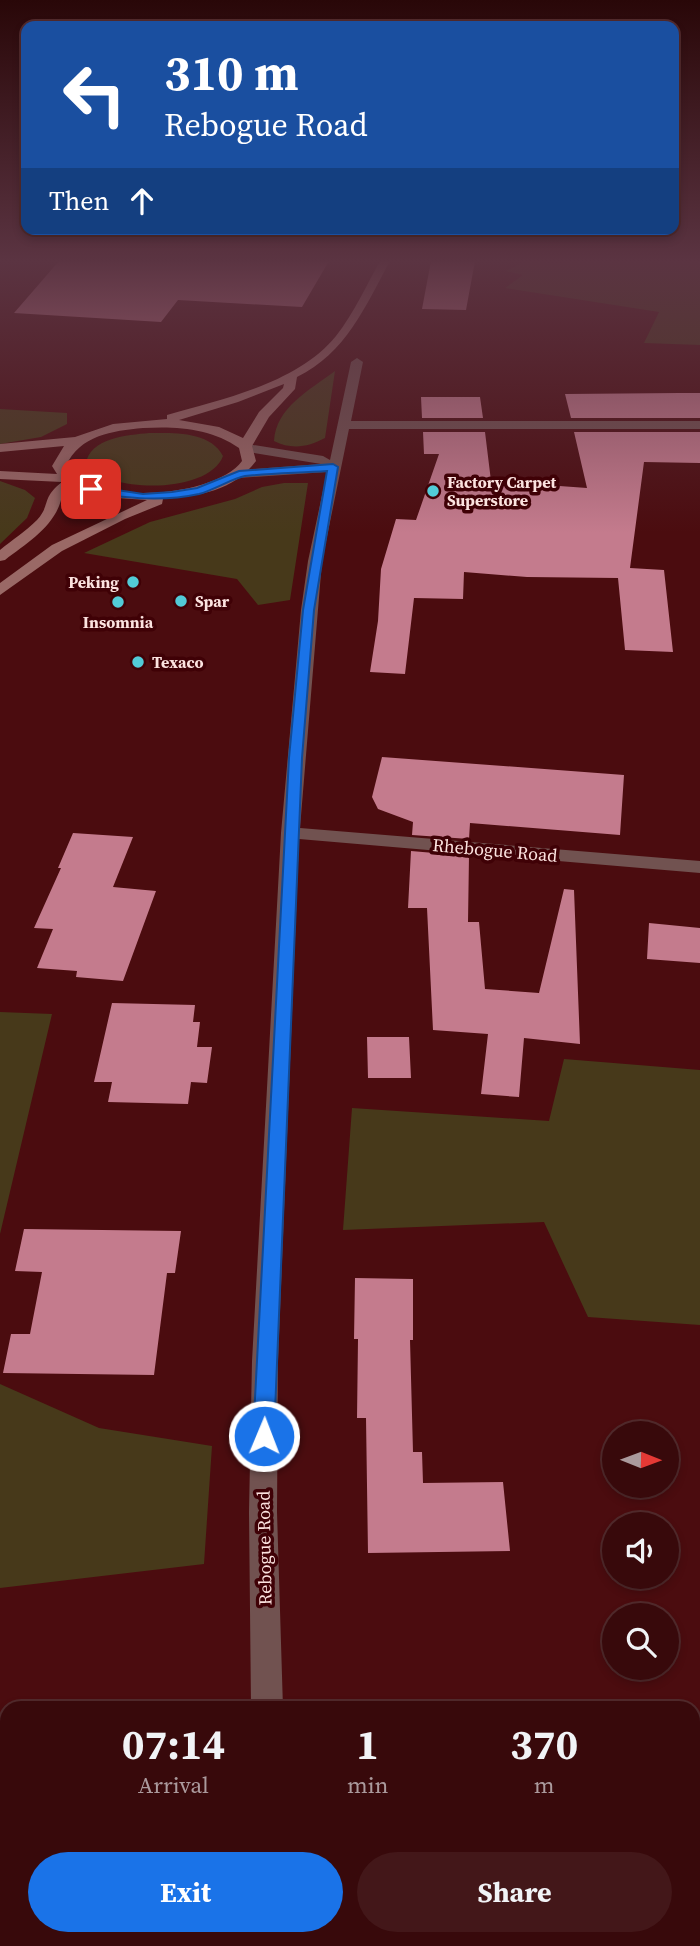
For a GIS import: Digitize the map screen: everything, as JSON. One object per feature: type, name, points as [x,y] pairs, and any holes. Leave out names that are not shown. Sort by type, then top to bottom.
[{"type":"main road","points":[[156,423],[214,407],[291,377],[327,352]]},
{"type":"main road","points":[[246,447],[264,415],[289,389],[291,377]]},
{"type":"main road","points":[[0,448],[76,441],[122,426],[156,423],[202,426],[235,438],[246,447],[249,461],[239,474],[222,483],[199,491],[172,495],[115,495],[69,480],[0,475]]},
{"type":"main road","points":[[69,480],[59,466],[62,453],[76,441]]},
{"type":"main road","points":[[0,557],[42,523],[51,509],[55,494],[69,480]]},
{"type":"main road","points":[[0,590],[57,548],[120,516],[172,495]]},
{"type":"street","name":"Rebogue Road","points":[[267,1701],[262,1511],[265,1361],[290,833],[309,610],[333,467],[357,362]]},
{"type":"street","points":[[343,425],[700,425]]},
{"type":"street","points":[[246,447],[324,460],[333,467]]},
{"type":"street","points":[[239,474],[333,467]]},
{"type":"street","name":"Rhebogue Road","points":[[290,833],[700,867]]},
{"type":"shaded area","points":[[335,371],[325,438],[300,446],[287,446],[274,441],[276,429],[288,409]]},
{"type":"shaded area","points":[[0,409],[67,413],[67,424],[41,437],[0,444]]},
{"type":"shaded area","points":[[149,433],[200,438],[217,448],[223,456],[214,468],[199,477],[158,486],[115,481],[98,474],[86,464],[94,448],[102,443]]},
{"type":"shaded area","points":[[0,481],[25,490],[35,498],[27,518],[0,544]]},
{"type":"shaded area","points":[[308,483],[290,600],[258,605],[237,579],[84,553],[150,522],[235,499],[262,487]]},
{"type":"shaded area","points":[[0,1012],[52,1014],[0,1234]]},
{"type":"shaded area","points":[[564,1059],[700,1070],[700,1325],[588,1317],[544,1222],[343,1230],[352,1108],[549,1121]]},
{"type":"shaded area","points":[[0,1384],[99,1428],[212,1446],[204,1564],[0,1588]]},
{"type":"building","points":[[700,393],[700,418],[571,418],[565,394]]},
{"type":"building","points":[[421,397],[480,397],[483,418],[422,418]]},
{"type":"building","points":[[423,432],[485,432],[491,481],[587,488],[574,432],[700,432],[700,463],[644,462],[630,568],[664,570],[673,652],[625,650],[618,578],[527,577],[464,572],[463,599],[414,598],[405,674],[370,672],[378,621],[381,569],[396,519],[416,520],[439,454],[424,454]]},
{"type":"building","points":[[382,757],[624,775],[620,835],[470,823],[469,839],[412,835],[413,822],[378,809],[372,797]]},
{"type":"building","points":[[73,833],[133,837],[113,887],[156,891],[123,981],[76,977],[77,971],[37,968],[53,929],[34,928],[61,868],[58,868]]},
{"type":"building","points":[[411,851],[469,856],[468,922],[479,922],[485,989],[539,993],[564,889],[574,890],[580,1044],[524,1038],[519,1097],[481,1094],[488,1034],[433,1030],[427,908],[408,908]]},
{"type":"building","points":[[649,923],[700,928],[700,963],[647,959]]},
{"type":"building","points":[[112,1003],[195,1005],[193,1022],[200,1022],[197,1047],[212,1047],[207,1083],[191,1082],[188,1104],[108,1102],[112,1082],[94,1082]]},
{"type":"building","points":[[367,1037],[409,1037],[411,1078],[368,1078]]},
{"type":"building","points":[[24,1229],[181,1231],[175,1273],[167,1273],[154,1375],[3,1373],[11,1334],[30,1334],[42,1272],[15,1271]]},
{"type":"building","points":[[355,1278],[413,1279],[413,1340],[410,1340],[413,1452],[422,1452],[423,1483],[503,1482],[510,1551],[368,1553],[366,1418],[357,1418],[358,1339],[354,1339]]},
{"type":"place","name":"Factory Carpet Superstore","points":[[433,491]]},
{"type":"place","name":"Peking","points":[[133,582]]},
{"type":"place","name":"Spar","points":[[181,601]]},
{"type":"place","name":"Insomnia","points":[[118,602]]},
{"type":"place","name":"Texaco","points":[[138,662]]},
{"type":"route","points":[[91,489],[115,495],[172,495],[199,491],[239,474],[333,467],[315,561],[295,758],[264,1436]]}]
